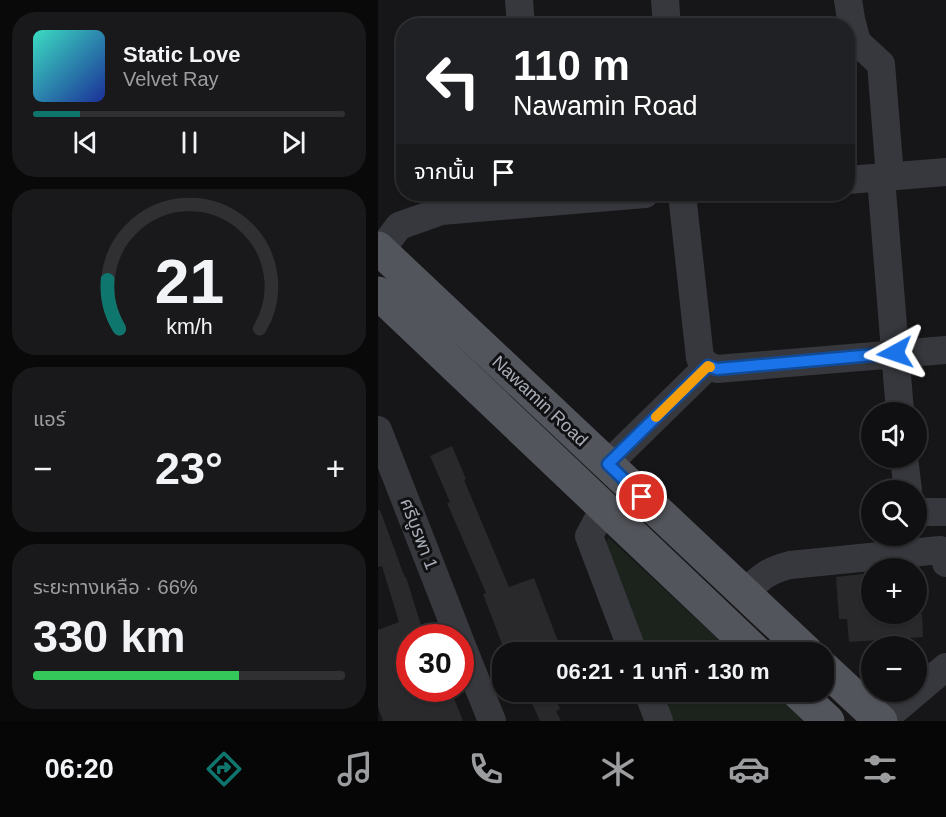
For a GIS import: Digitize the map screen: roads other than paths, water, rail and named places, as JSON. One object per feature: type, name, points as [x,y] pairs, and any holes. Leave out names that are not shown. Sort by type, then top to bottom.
[{"type":"main road","name":"Nawamin Road","points":[[379,249],[796,642]]},
{"type":"main road","name":"Nawamin Road","points":[[384,309],[608,511],[746,642]]},
{"type":"main road","points":[[834,677],[881,721]]},
{"type":"main road","points":[[808,702],[828,721]]},
{"type":"street","points":[[519,0],[520,18]]},
{"type":"street","points":[[665,0],[666,18]]},
{"type":"street","points":[[848,0],[850,18]]},
{"type":"street","points":[[855,35],[857,42],[881,64],[899,402]]},
{"type":"street","points":[[855,179],[946,172]]},
{"type":"street","points":[[379,249],[399,226],[441,211],[561,201]]},
{"type":"street","points":[[682,201],[700,358],[708,366],[717,369],[946,350]]},
{"type":"street","points":[[608,464],[708,366]]},
{"type":"street","name":"ศรีบูรพา 1","points":[[378,430],[454,624]]},
{"type":"street","points":[[608,511],[597,521],[589,536],[629,642]]},
{"type":"street","points":[[927,512],[946,512]]},
{"type":"street","points":[[744,593],[764,574],[790,566],[940,550],[944,552],[946,563]]},
{"type":"street","points":[[881,721],[946,667]]},
{"type":"street","name":"ศรีบูรพา 1","points":[[474,675],[492,721]]},
{"type":"street","points":[[652,702],[659,721]]}]
